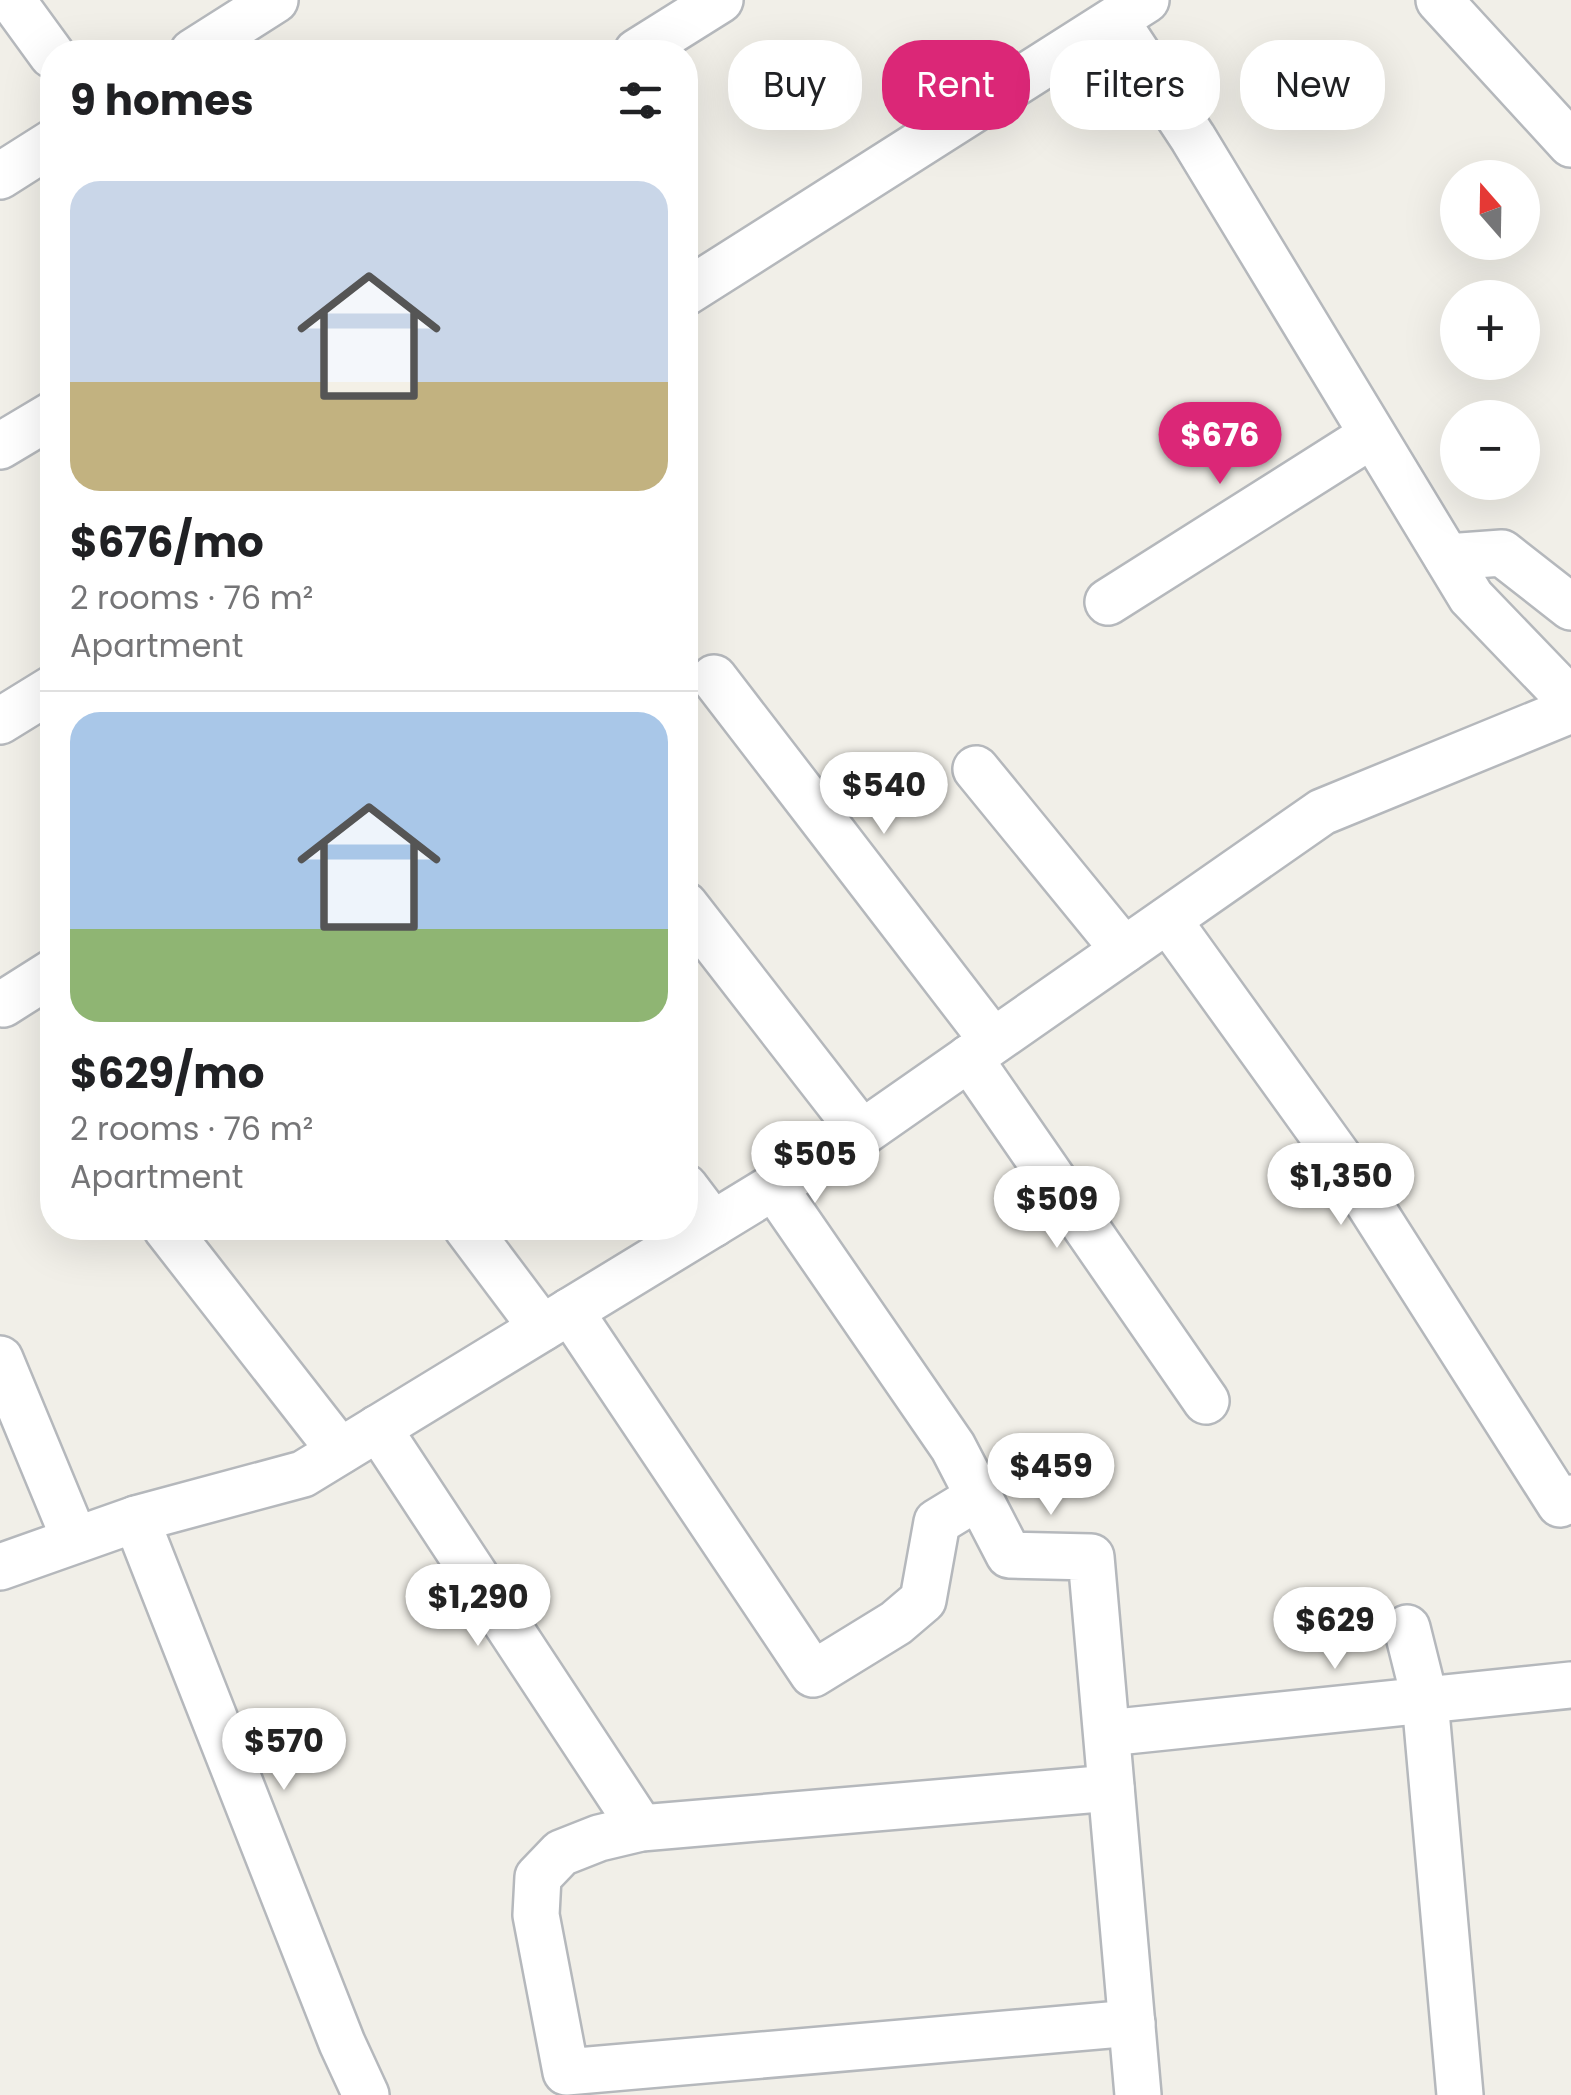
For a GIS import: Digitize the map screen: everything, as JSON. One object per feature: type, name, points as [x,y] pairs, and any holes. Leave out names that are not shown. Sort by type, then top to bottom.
[{"type":"street","points":[[12,0],[41,40]]},
{"type":"street","points":[[212,40],[275,0]]},
{"type":"street","points":[[656,40],[720,0]]},
{"type":"street","points":[[1439,0],[1571,144]]},
{"type":"street","points":[[698,285],[1131,10],[1193,138],[1471,598],[1571,701]]},
{"type":"street","points":[[0,176],[40,151]]},
{"type":"street","points":[[0,446],[40,423]]},
{"type":"street","points":[[1108,602],[1372,435]]},
{"type":"street","points":[[1446,557],[1502,553],[1571,607]]},
{"type":"street","points":[[714,678],[981,1050],[1206,1402]]},
{"type":"street","points":[[0,721],[40,696]]},
{"type":"street","points":[[698,1233],[862,1133],[1322,812],[1571,710]]},
{"type":"street","points":[[976,770],[1124,950]]},
{"type":"street","points":[[1168,920],[1345,1166],[1560,1504],[1571,1498]]},
{"type":"street","points":[[698,921],[862,1133]]},
{"type":"street","points":[[4,1004],[40,981]]},
{"type":"street","points":[[774,1187],[953,1446],[1009,1555],[1091,1558],[1138,2095]]},
{"type":"street","points":[[698,1205],[712,1224]]},
{"type":"street","points":[[175,1240],[340,1451]]},
{"type":"street","points":[[479,1240],[556,1320],[814,1674],[896,1623],[923,1600],[937,1522],[978,1498]]},
{"type":"street","points":[[0,1568],[136,1519],[303,1474],[686,1240]]},
{"type":"street","points":[[0,1358],[75,1540]]},
{"type":"street","points":[[378,1428],[641,1828]]},
{"type":"street","points":[[136,1519],[342,2043],[366,2095]]},
{"type":"street","points":[[1407,1628],[1425,1700],[1460,2095]]},
{"type":"street","points":[[1107,1733],[1571,1685]]},
{"type":"street","points":[[1111,1788],[641,1828],[561,1853],[538,1877],[536,1915],[566,2072],[1132,2023]]}]
